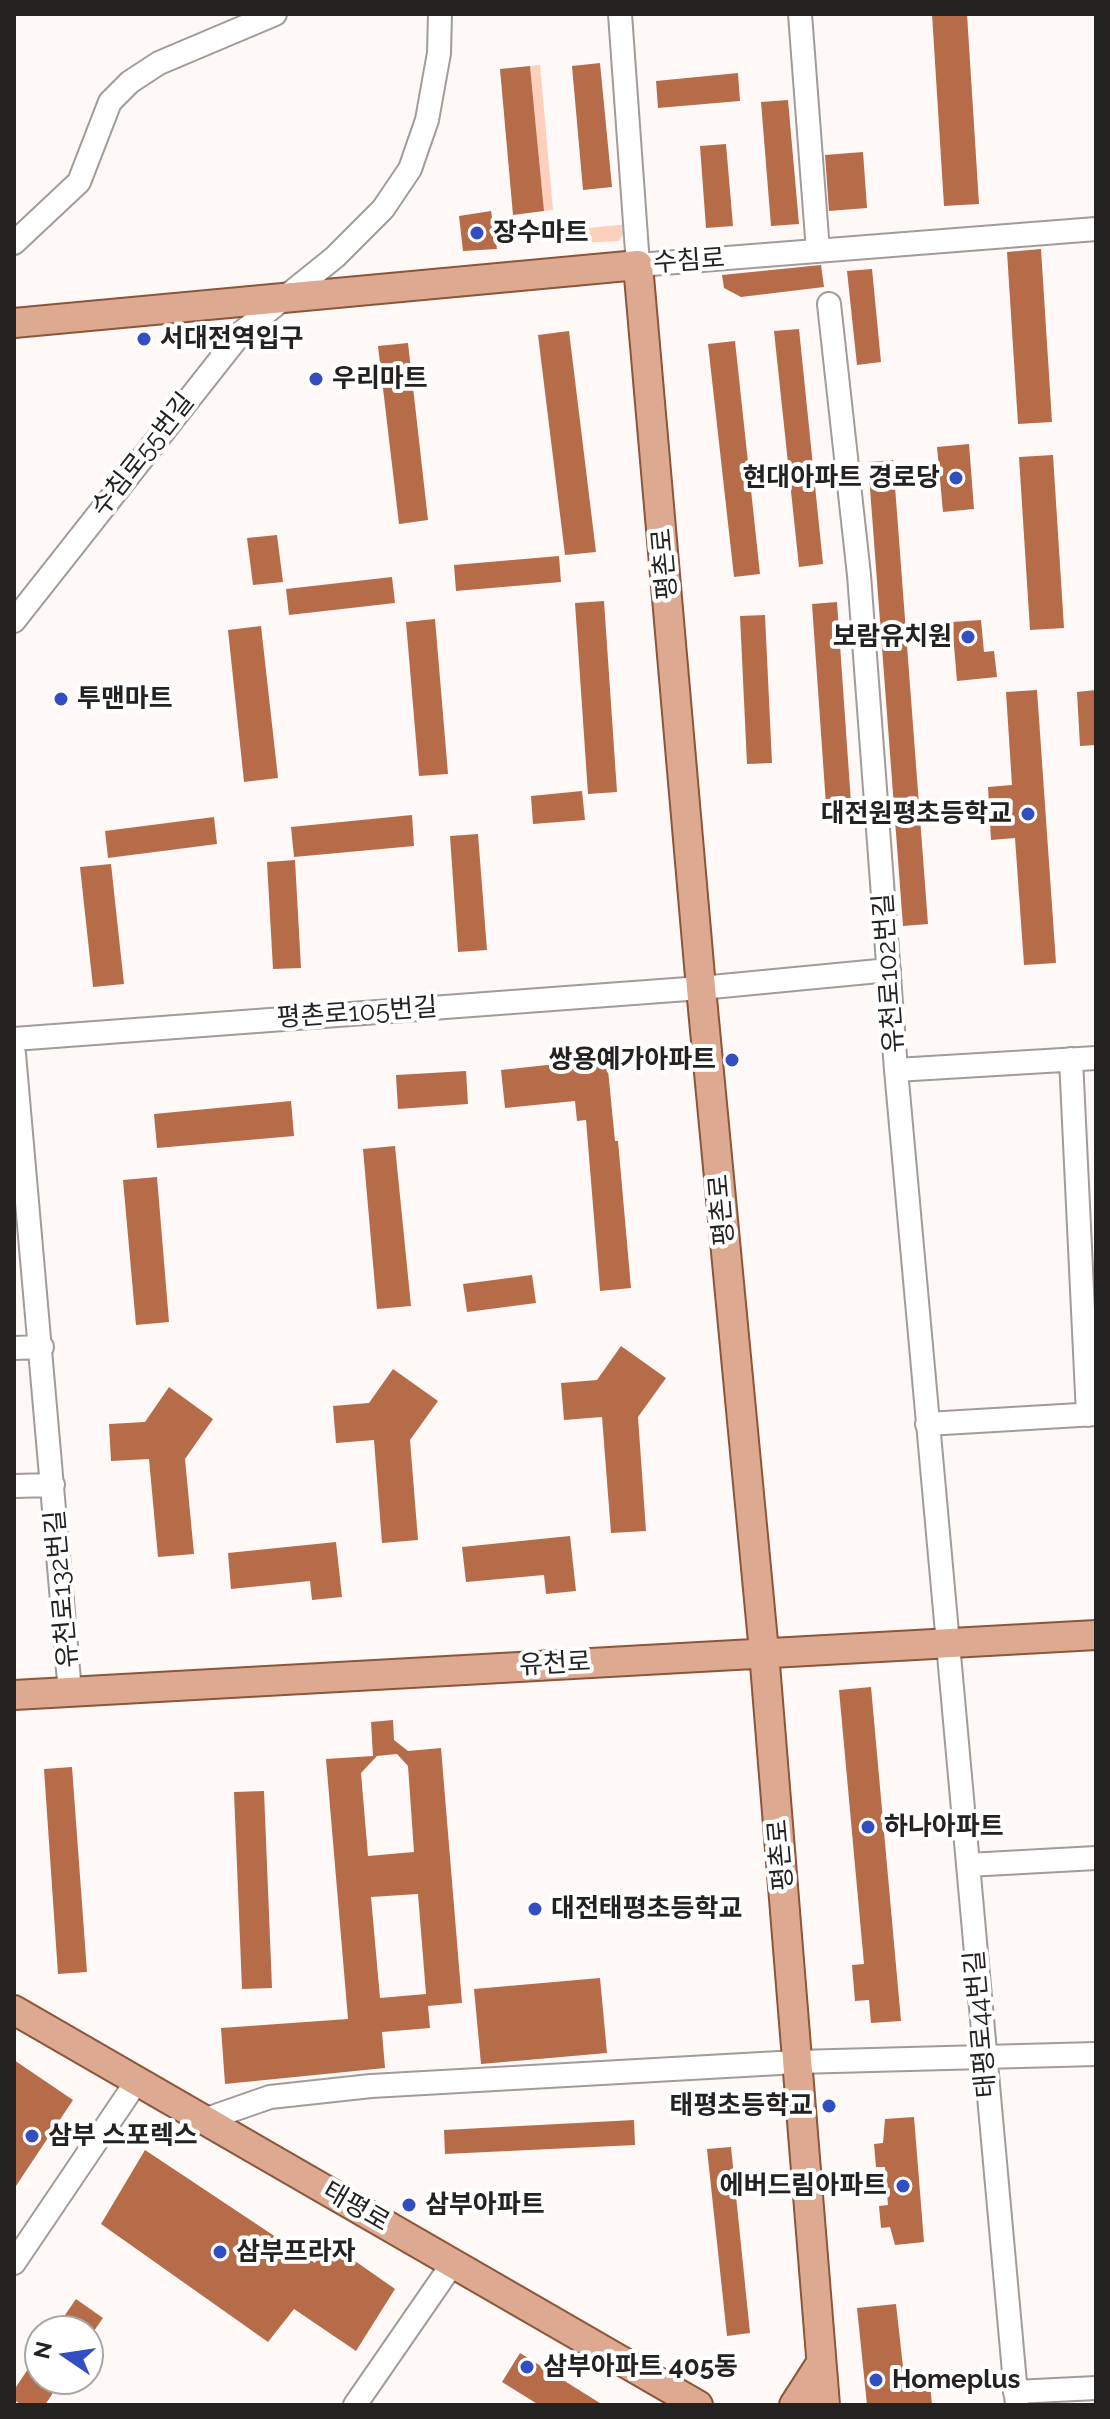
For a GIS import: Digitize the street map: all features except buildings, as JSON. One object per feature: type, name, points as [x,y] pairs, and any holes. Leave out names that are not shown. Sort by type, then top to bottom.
[{"type":"main road","name":"수침로","points":[[14,323],[638,265]]},
{"type":"main road","name":"평촌로","points":[[638,265],[701,988],[764,1652],[825,2405]]},
{"type":"main road","name":"유천로","points":[[14,1695],[1096,1635]]},
{"type":"main road","name":"태평로","points":[[14,2010],[453,2263],[682,2401]]},
{"type":"main road","points":[[794,2405],[821,2363]]},
{"type":"street","points":[[14,243],[79,182],[110,102],[130,82],[159,63],[275,14]]},
{"type":"street","points":[[282,299],[335,257],[383,209],[410,169],[427,120],[439,53],[440,14]]},
{"type":"street","name":"평촌로","points":[[620,14],[638,265]]},
{"type":"street","points":[[800,14],[818,251]]},
{"type":"street","name":"수침로","points":[[638,265],[1096,229]]},
{"type":"street","name":"수침로55번길","points":[[14,621],[242,332],[282,299]]},
{"type":"street","name":"유천로102번길","points":[[829,304],[859,575],[896,1070],[946,1643]]},
{"type":"street","name":"평촌로105번길","points":[[14,1039],[701,988],[889,970]]},
{"type":"street","name":"유천로132번길","points":[[14,1054],[21,1195],[42,1347],[70,1692]]},
{"type":"street","points":[[896,1070],[1096,1058]]},
{"type":"street","points":[[927,1424],[1092,1415],[1071,1059]]},
{"type":"street","points":[[14,1348],[42,1347]]},
{"type":"street","name":"유천로132번길","points":[[14,1486],[53,1485]]},
{"type":"street","name":"태평로44번길","points":[[946,1643],[1016,2399]]},
{"type":"street","points":[[968,1865],[1096,1858]]},
{"type":"street","points":[[204,2120],[270,2097],[371,2086],[797,2062],[984,2060],[1096,2054]]},
{"type":"street","points":[[14,2263],[137,2081]]},
{"type":"street","points":[[355,2405],[453,2263]]},
{"type":"street","points":[[1016,2399],[1096,2388]]},
{"type":"shaded area","points":[[540,65],[553,210],[544,211],[530,66]]},
{"type":"shaded area","points":[[629,224],[619,241],[579,243],[578,229]]},
{"type":"place","name":"장수마트","points":[[477,233]]},
{"type":"place","name":"서대전역입구","points":[[144,339]]},
{"type":"place","name":"우리마트","points":[[316,379]]},
{"type":"place","name":"현대아파트 경로당","points":[[956,478]]},
{"type":"place","name":"보람유치원","points":[[968,637]]},
{"type":"place","name":"투맨마트","points":[[61,699]]},
{"type":"place","name":"대전원평초등학교","points":[[1028,814]]},
{"type":"place","name":"쌍용예가아파트","points":[[732,1060]]},
{"type":"place","name":"하나아파트","points":[[868,1827]]},
{"type":"place","name":"대전태평초등학교","points":[[535,1909]]},
{"type":"place","name":"태평초등학교","points":[[829,2106]]},
{"type":"place","name":"삼부 스포렉스","points":[[32,2136]]},
{"type":"place","name":"에버드림아파트","points":[[903,2186]]},
{"type":"place","name":"삼부아파트","points":[[409,2205]]},
{"type":"place","name":"삼부프라자","points":[[220,2252]]},
{"type":"place","name":"삼부아파트 405동","points":[[527,2367]]},
{"type":"place","name":"Homeplus","points":[[876,2380]]}]
